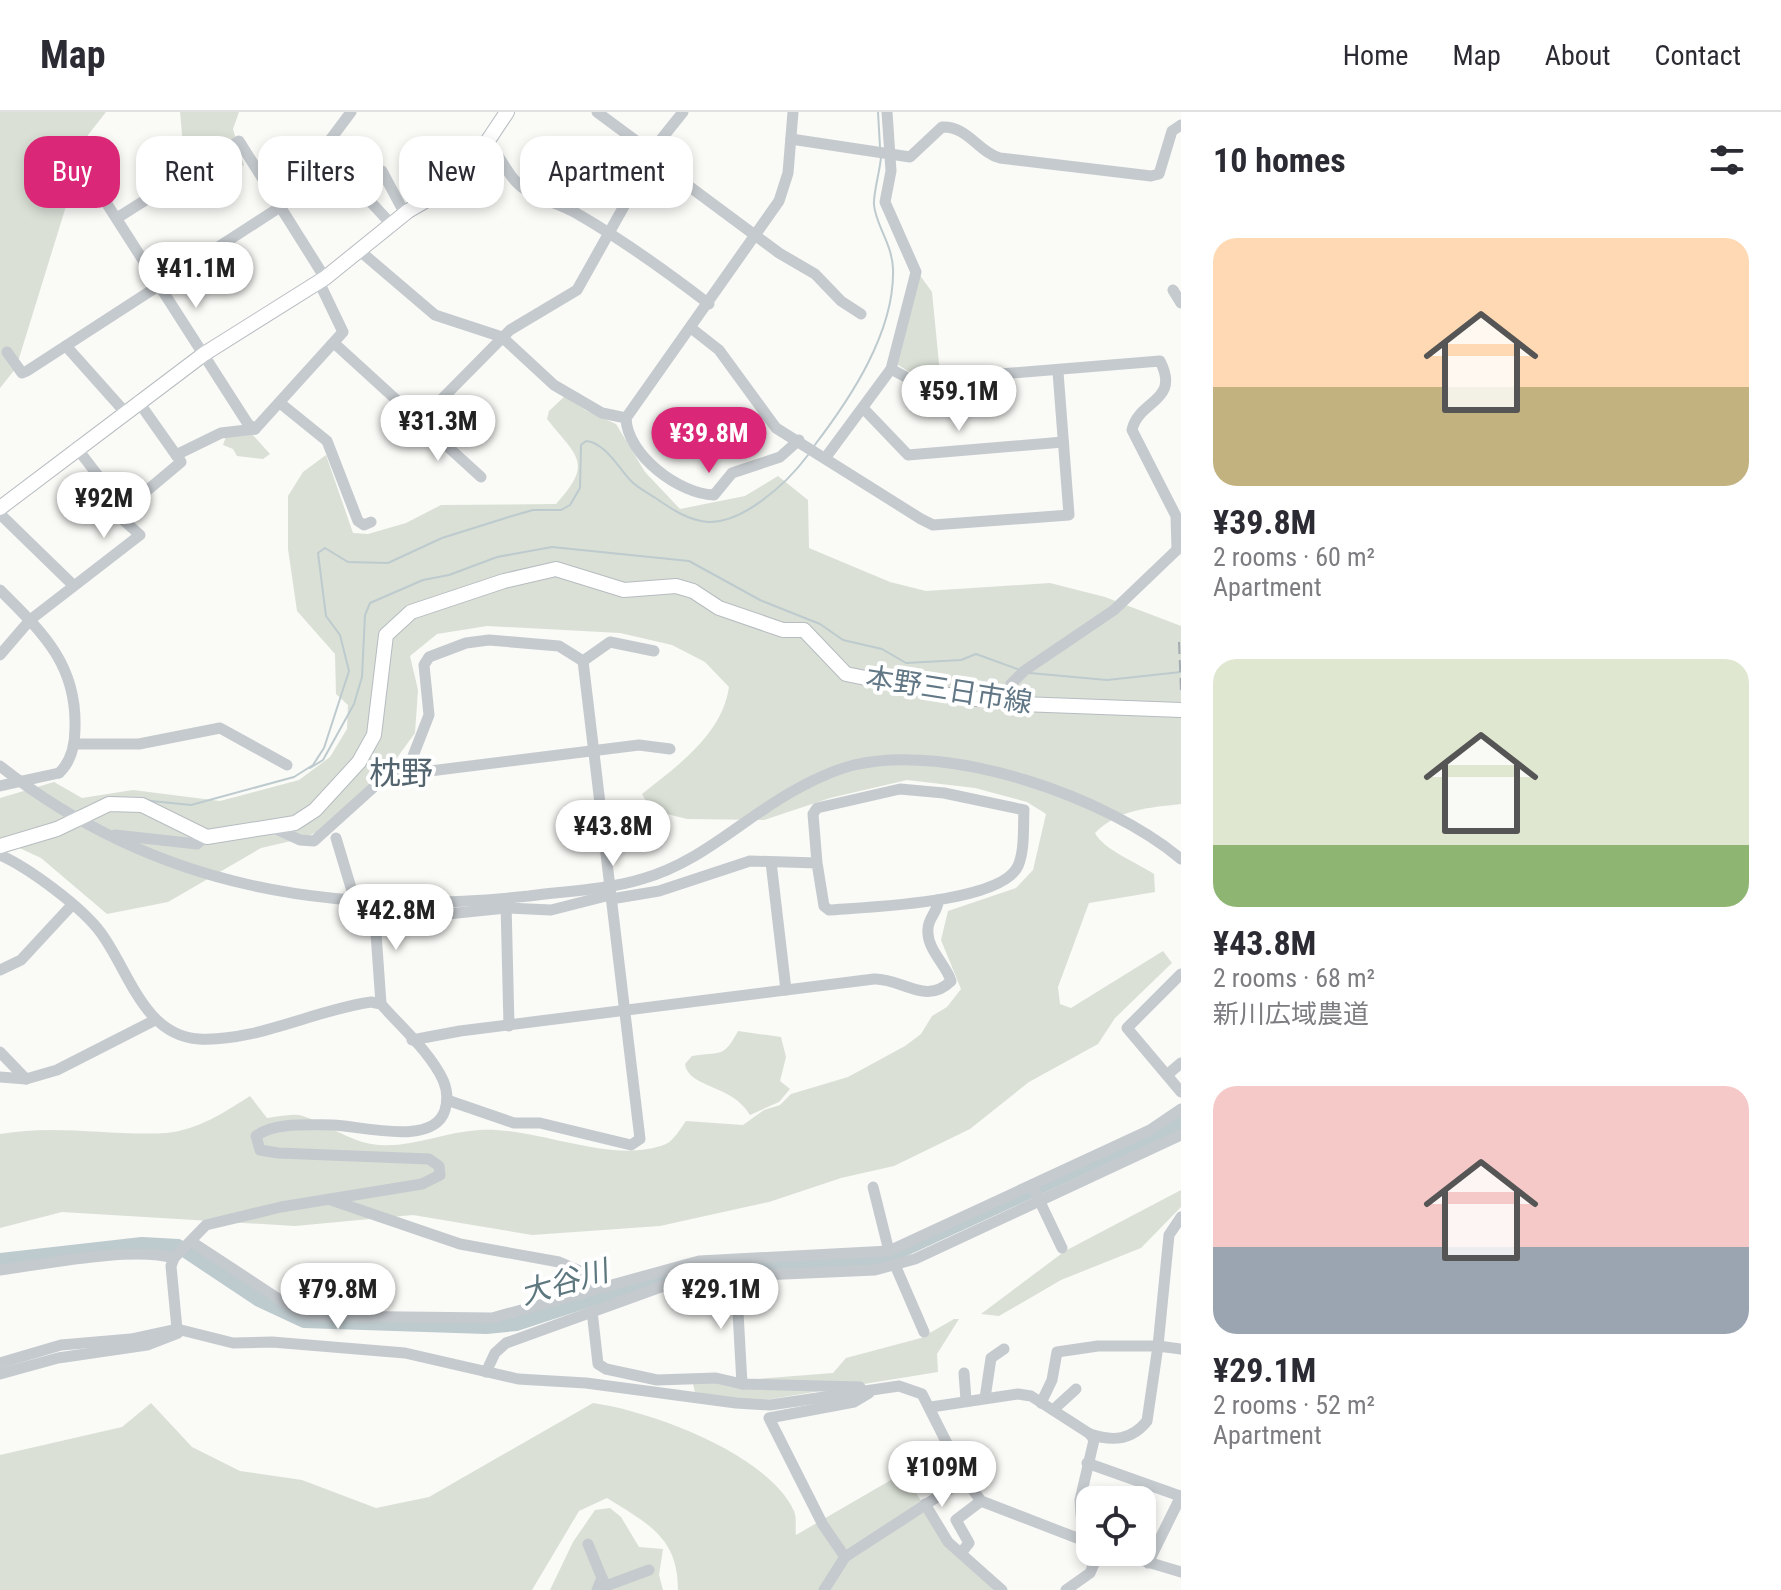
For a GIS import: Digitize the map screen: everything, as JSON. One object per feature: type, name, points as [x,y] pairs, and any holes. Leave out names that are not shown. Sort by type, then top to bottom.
[{"type":"main road","points":[[492,136],[507,112]]},
{"type":"main road","points":[[0,508],[124,411],[204,354],[322,280],[415,208]]},
{"type":"main road","name":"本野三日市線","points":[[205,836],[295,823],[315,810],[359,762],[374,735],[381,654],[386,635],[395,625],[436,601],[556,569],[624,590],[676,586],[693,591],[719,608],[783,630],[804,630],[846,674],[959,697],[1021,704],[1181,710]]},
{"type":"main road","points":[[0,846],[76,820],[109,804],[129,802],[142,805],[205,836]]},
{"type":"street","points":[[334,136],[351,112]]},
{"type":"street","points":[[597,112],[627,136]]},
{"type":"street","points":[[665,136],[683,112]]},
{"type":"street","points":[[793,112],[788,173],[779,201],[758,235],[626,418],[626,427],[651,464],[672,483],[706,495],[714,495],[732,473],[780,457],[799,440]]},
{"type":"street","points":[[826,457],[891,369],[916,272],[885,202],[891,153],[887,112]]},
{"type":"street","points":[[791,139],[910,157],[942,127],[951,127],[971,136],[990,156],[1151,176],[1159,174],[1172,131],[1181,125]]},
{"type":"street","points":[[117,218],[239,141],[258,172]]},
{"type":"street","points":[[504,165],[526,191],[555,200],[608,231],[709,304]]},
{"type":"street","points":[[383,173],[405,214]]},
{"type":"street","points":[[693,186],[779,253],[815,274],[841,301],[861,314]]},
{"type":"street","points":[[110,208],[248,424],[255,429]]},
{"type":"street","points":[[7,352],[22,373],[278,208]]},
{"type":"street","points":[[176,455],[221,433],[255,429],[343,332],[322,280],[281,208]]},
{"type":"street","points":[[376,208],[392,225]]},
{"type":"street","points":[[420,421],[502,337],[577,290],[621,208]]},
{"type":"street","points":[[360,251],[435,315],[502,337],[554,385],[602,413],[626,418]]},
{"type":"street","points":[[1173,290],[1181,303]]},
{"type":"street","points":[[691,328],[719,350],[767,420],[933,525],[1069,515],[1058,372]]},
{"type":"street","points":[[334,343],[481,477]]},
{"type":"street","points":[[66,346],[124,411]]},
{"type":"street","points":[[891,369],[913,381],[1058,372],[1160,361],[1176,373],[1179,383],[1175,396],[1141,414],[1134,421],[1132,430],[1176,516],[1179,547],[1114,610],[1024,671],[1011,684],[1021,704]]},
{"type":"street","points":[[118,515],[181,462],[138,401]]},
{"type":"street","points":[[280,403],[327,441],[358,521],[364,525],[371,522]]},
{"type":"street","points":[[863,408],[908,455],[1063,442]]},
{"type":"street","points":[[0,655],[30,620],[140,535],[102,501],[106,486],[76,447]]},
{"type":"street","points":[[0,514],[73,585]]},
{"type":"street","points":[[0,590],[30,620],[71,679],[75,744],[67,765],[59,773],[0,786]]},
{"type":"street","points":[[406,774],[429,715],[424,665],[429,657],[466,643],[489,640],[548,644],[583,661]]},
{"type":"street","points":[[583,661],[610,642],[654,651]]},
{"type":"street","points":[[447,1100],[514,1123],[540,1123],[631,1145],[638,1142],[583,661]]},
{"type":"street","points":[[75,744],[139,744],[220,728],[287,765]]},
{"type":"street","points":[[274,828],[300,840],[314,841],[375,786],[406,774],[639,745],[670,749]]},
{"type":"street","points":[[610,894],[708,851],[793,791],[853,765],[894,760],[936,760],[978,769],[1078,799],[1150,833],[1181,859]]},
{"type":"street","points":[[0,766],[76,820],[219,879],[312,898],[355,901],[374,907],[506,903],[659,891],[750,861],[817,863]]},
{"type":"street","points":[[900,789],[944,793],[1024,810],[1018,867],[1008,877],[971,894],[938,900],[829,910],[824,906],[817,863],[813,814],[817,808],[900,789]]},
{"type":"street","points":[[102,833],[197,844],[205,836]]},
{"type":"street","points":[[336,838],[355,901]]},
{"type":"street","points":[[0,855],[15,862],[100,931],[155,1020],[181,1036],[224,1038],[351,1004],[381,1004]]},
{"type":"street","points":[[771,862],[786,990]]},
{"type":"street","points":[[412,1040],[887,979],[911,990],[928,993],[948,985],[950,977],[928,937],[929,923],[938,908],[938,900]]},
{"type":"street","points":[[506,903],[509,1026]]},
{"type":"street","points":[[0,970],[21,960],[71,906]]},
{"type":"street","points":[[179,1330],[171,1288],[174,1258],[206,1225],[330,1199],[422,1184],[440,1175],[439,1166],[429,1159],[269,1152],[260,1150],[256,1136],[267,1128],[335,1125],[389,1133],[425,1128],[440,1121],[447,1100],[444,1081],[381,1004],[374,907]]},
{"type":"street","points":[[1181,974],[1127,1028],[1181,1092]]},
{"type":"street","points":[[0,1077],[26,1079],[57,1070],[155,1020]]},
{"type":"street","points":[[0,1052],[26,1079]]},
{"type":"street","points":[[1167,1075],[1181,1063]]},
{"type":"street","points":[[192,1242],[286,1307],[320,1316],[492,1318],[699,1261],[889,1251],[1150,1130],[1180,1113]]},
{"type":"street","points":[[486,1372],[495,1353],[506,1343],[669,1284],[736,1276],[875,1270],[895,1265],[1181,1135]]},
{"type":"street","points":[[1032,1185],[1062,1248]]},
{"type":"street","points":[[873,1187],[889,1251]]},
{"type":"street","points":[[330,1199],[460,1244],[559,1262],[587,1274],[594,1289]]},
{"type":"street","points":[[931,1407],[1018,1394],[1041,1403],[1090,1434],[1116,1440],[1129,1437],[1147,1421],[1169,1235],[1181,1217]]},
{"type":"street","points":[[0,1270],[99,1258],[160,1254],[174,1258]]},
{"type":"street","points":[[895,1265],[924,1332]]},
{"type":"street","points":[[736,1276],[742,1384]]},
{"type":"street","points":[[592,1311],[598,1364],[606,1369],[657,1380],[716,1378],[742,1384],[855,1386],[873,1390]]},
{"type":"street","points":[[0,1374],[58,1358],[147,1345],[179,1330]]},
{"type":"street","points":[[0,1363],[61,1345],[131,1339],[179,1330],[233,1343],[272,1342],[405,1353],[518,1379],[586,1383],[736,1403],[770,1405],[899,1386],[922,1394],[965,1479],[981,1501],[1076,1538]]},
{"type":"street","points":[[1041,1403],[1052,1380],[1057,1352],[1098,1346],[1181,1349]]},
{"type":"street","points":[[985,1398],[991,1358],[1004,1349]]},
{"type":"street","points":[[964,1373],[966,1400]]},
{"type":"street","points":[[1053,1410],[1076,1389]]},
{"type":"street","points":[[845,1557],[823,1525],[769,1418],[854,1402],[873,1390]]},
{"type":"street","points":[[1083,1486],[1094,1440],[1090,1434]]},
{"type":"street","points":[[1087,1463],[1180,1496],[1156,1546]]},
{"type":"street","points":[[824,1590],[845,1557],[965,1479]]},
{"type":"street","points":[[961,1553],[969,1543],[956,1520],[981,1501]]},
{"type":"street","points":[[925,1504],[948,1542],[1002,1590]]},
{"type":"street","points":[[588,1544],[606,1586],[649,1570]]},
{"type":"street","points":[[1156,1565],[1181,1572]]},
{"type":"street","points":[[1066,1590],[1090,1573],[1093,1566]]},
{"type":"street","points":[[597,1590],[602,1578]]},
{"type":"shaded area","points":[[0,112],[106,112],[88,136],[24,136],[24,208],[65,208],[16,368],[0,388]]},
{"type":"shaded area","points":[[180,112],[239,112],[233,129],[235,136],[182,136]]},
{"type":"shaded area","points":[[919,274],[932,292],[940,374],[914,375],[895,363]]},
{"type":"shaded area","points":[[565,396],[585,410],[616,424],[645,472],[680,509],[745,496],[778,476],[808,500],[809,548],[890,582],[926,591],[1050,583],[1105,597],[1181,626],[1181,804],[1124,814],[1095,833],[1113,850],[1154,874],[1155,892],[1089,903],[1058,987],[1060,1004],[1071,1008],[1163,951],[1172,963],[1115,1018],[1098,1044],[1029,1082],[970,1129],[894,1166],[841,1178],[769,1202],[660,1226],[532,1235],[413,1215],[295,1226],[62,1212],[0,1228],[0,1134],[42,1130],[166,1133],[200,1124],[250,1096],[267,1118],[298,1115],[371,1144],[398,1145],[466,1131],[501,1130],[598,1148],[645,1150],[669,1142],[686,1121],[743,1125],[764,1110],[780,1105],[791,1094],[848,1077],[921,1034],[932,1016],[947,1007],[961,989],[941,940],[948,911],[1016,888],[1033,870],[1046,814],[1027,802],[975,788],[907,780],[830,798],[764,820],[687,819],[651,810],[642,794],[708,735],[725,704],[729,687],[705,662],[672,645],[620,633],[487,626],[437,634],[410,656],[418,690],[415,733],[375,788],[332,825],[304,838],[261,848],[168,902],[107,914],[41,858],[0,839],[0,798],[54,782],[82,798],[133,790],[220,801],[299,780],[330,757],[347,729],[348,705],[336,694],[335,654],[297,611],[288,549],[288,496],[303,472],[326,455],[353,533],[368,534],[406,523],[441,505],[556,504],[568,490],[578,469],[573,452],[547,419],[549,411]]},
{"type":"shaded area","points":[[251,433],[270,454],[263,459],[237,456],[233,449],[223,445],[226,437]]},
{"type":"shaded area","points":[[738,1031],[781,1037],[786,1057],[780,1081],[790,1089],[779,1102],[750,1115],[733,1097],[694,1078],[685,1064],[692,1056],[724,1050]]},
{"type":"shaded area","points":[[1181,1190],[1181,1207],[1141,1248],[1061,1280],[999,1316],[981,1314],[1065,1251]]},
{"type":"shaded area","points":[[959,1319],[937,1354],[938,1372],[771,1399],[742,1401],[695,1392],[693,1384],[833,1373],[846,1358],[921,1338]]},
{"type":"shaded area","points":[[151,1403],[192,1447],[240,1471],[302,1480],[376,1508],[429,1497],[593,1403],[617,1408],[645,1415],[706,1439],[760,1471],[780,1490],[794,1511],[796,1535],[903,1473],[948,1542],[1002,1590],[678,1590],[677,1572],[666,1544],[647,1525],[607,1498],[579,1511],[532,1590],[0,1590],[0,1455],[122,1427]]},
{"type":"shaded area","points":[[610,1508],[621,1517],[639,1547],[663,1549],[659,1575],[663,1590],[550,1590],[573,1542],[595,1510]]},
{"type":"waterway","points":[[878,112],[880,147]]},
{"type":"waterway","points":[[814,446],[868,364],[887,317],[892,293],[892,260],[874,205],[881,157]]},
{"type":"waterway","points":[[112,797],[191,805],[294,777],[313,765],[324,748],[349,671],[340,635],[326,616],[318,553],[325,548],[348,562],[388,563],[442,538],[512,516],[533,510],[561,510],[570,505],[580,488],[581,445],[586,441],[605,451],[640,488],[678,512],[689,518],[716,522],[731,518],[761,501],[788,478],[808,455]]},
{"type":"waterway","points":[[310,768],[323,760],[354,704],[362,677],[365,615],[370,603],[423,580],[449,575],[497,557],[552,547],[689,561],[760,600],[820,624],[843,640],[882,649],[906,663],[961,660],[976,654],[1020,670]]},
{"type":"waterway","points":[[1030,673],[1107,680],[1181,672]]},
{"type":"waterway","name":"大谷川","points":[[0,1260],[142,1244],[178,1246],[259,1300],[304,1321],[486,1327],[516,1324],[653,1279],[700,1269],[888,1257],[1181,1122]]},
{"type":"railway","points":[[1179,642],[1181,691]]},
{"type":"district","name":"枕野","points":[[401,773]]}]
